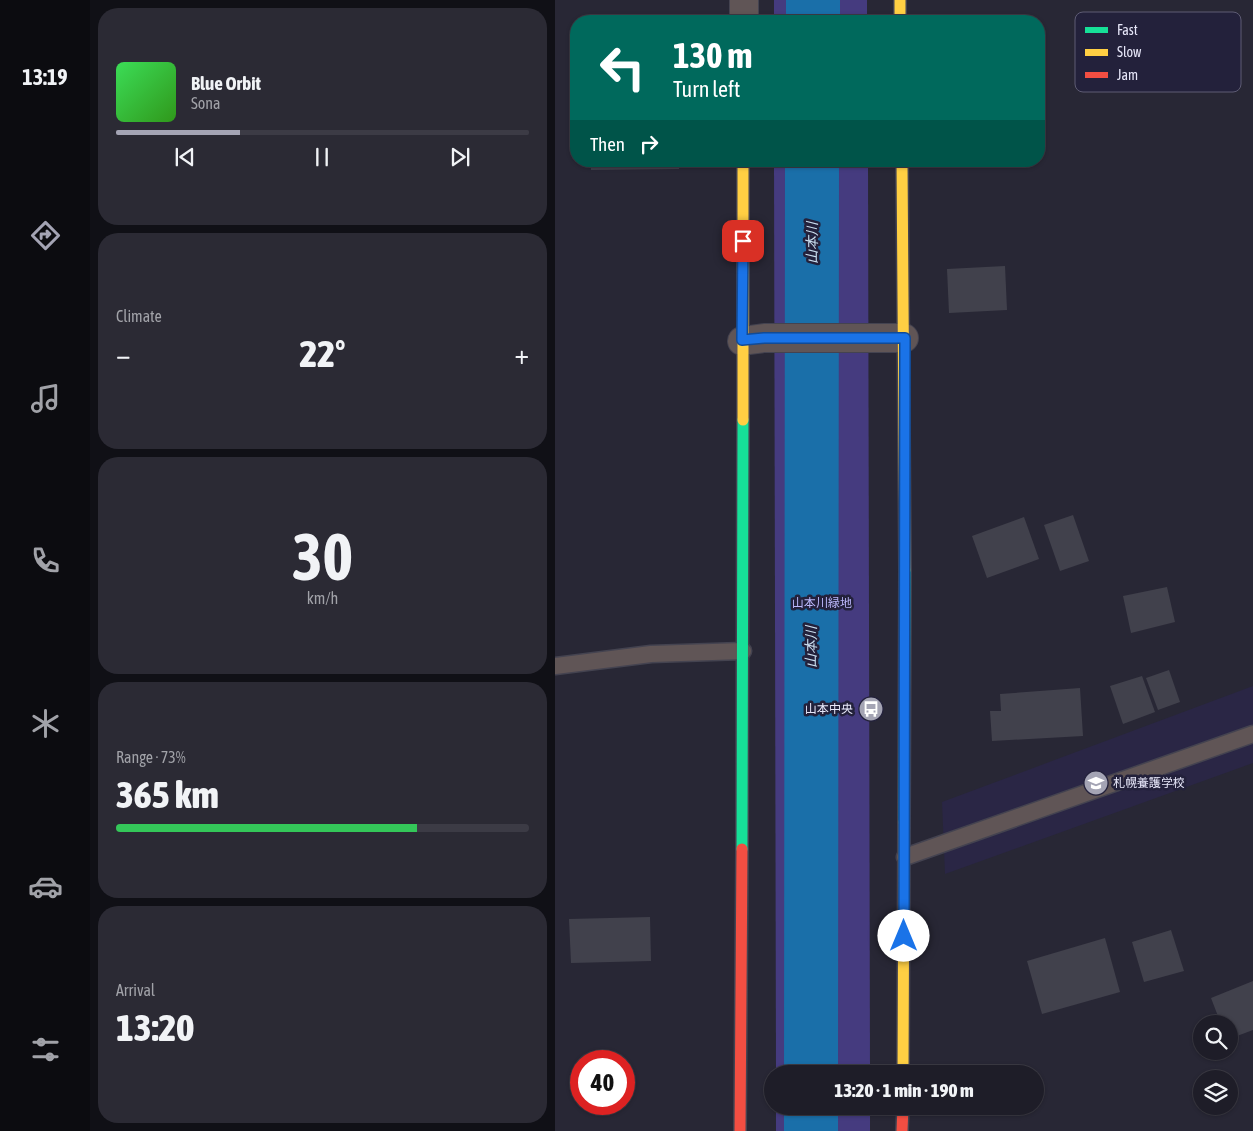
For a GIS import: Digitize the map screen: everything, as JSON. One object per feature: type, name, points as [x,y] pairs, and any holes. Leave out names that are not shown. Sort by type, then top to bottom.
[{"type":"street","points":[[744,0],[744,15]]},
{"type":"street","points":[[900,0],[900,15]]},
{"type":"street","points":[[740,1131],[743,651],[753,339],[743,167]]},
{"type":"street","points":[[902,167],[905,338],[903,1065]]},
{"type":"street","points":[[753,339],[905,338]]},
{"type":"street","points":[[902,1131],[903,1115]]},
{"type":"lane","points":[[555,666],[651,654],[743,651]]},
{"type":"lane","points":[[905,857],[1253,734]]},
{"type":"shaded area","name":"札幌養護学校","points":[[1253,686],[1253,763],[945,874],[942,802]]},
{"type":"green space","points":[[774,0],[867,0],[867,15],[774,15]]},
{"type":"green space","name":"山本川緑地","points":[[774,167],[868,167],[870,1065],[776,1065]]},
{"type":"green space","points":[[776,1115],[870,1115],[870,1131],[776,1131]]},
{"type":"building","points":[[591,167],[679,167],[679,169],[591,170]]},
{"type":"building","points":[[1005,266],[1007,310],[949,313],[947,269]]},
{"type":"building","points":[[1073,515],[1089,561],[1060,571],[1044,525]]},
{"type":"building","points":[[1024,517],[1039,559],[987,578],[972,536]]},
{"type":"building","points":[[1167,587],[1175,622],[1131,633],[1123,596]]},
{"type":"building","points":[[1169,670],[1180,702],[1158,710],[1146,678]]},
{"type":"building","points":[[1142,676],[1155,712],[1123,724],[1110,686]]},
{"type":"building","points":[[1080,688],[1083,736],[992,741],[990,711],[1001,711],[1000,694]]},
{"type":"building","points":[[650,917],[651,961],[571,963],[569,919]]},
{"type":"building","points":[[1171,930],[1184,971],[1144,982],[1132,942]]},
{"type":"building","points":[[1105,938],[1120,992],[1042,1014],[1027,961]]},
{"type":"building","points":[[1253,981],[1253,1030],[1238,1036],[1238,1015],[1218,1015],[1211,998]]},
{"type":"waterway","name":"山本川","points":[[813,0],[813,15]]},
{"type":"waterway","name":"山本川","points":[[811,1065],[812,167]]},
{"type":"waterway","name":"山本川","points":[[811,1115],[811,1131]]},
{"type":"traffic: fast","points":[[742,849],[743,420]]},
{"type":"traffic: fast","points":[[904,822],[905,570]]},
{"type":"traffic: slow","points":[[900,0],[900,15]]},
{"type":"traffic: slow","points":[[743,167],[743,420]]},
{"type":"traffic: slow","points":[[902,167],[905,570]]},
{"type":"traffic: slow","points":[[903,1065],[904,822]]},
{"type":"traffic: jam","points":[[740,1131],[742,849]]},
{"type":"traffic: jam","points":[[902,1131],[903,1115]]},
{"type":"place","name":"山本中央","points":[[871,709]]},
{"type":"place","name":"札幌養護学校","points":[[1096,783]]},
{"type":"route","points":[[743,241],[742,340],[843,337],[905,338],[904,936]]}]
